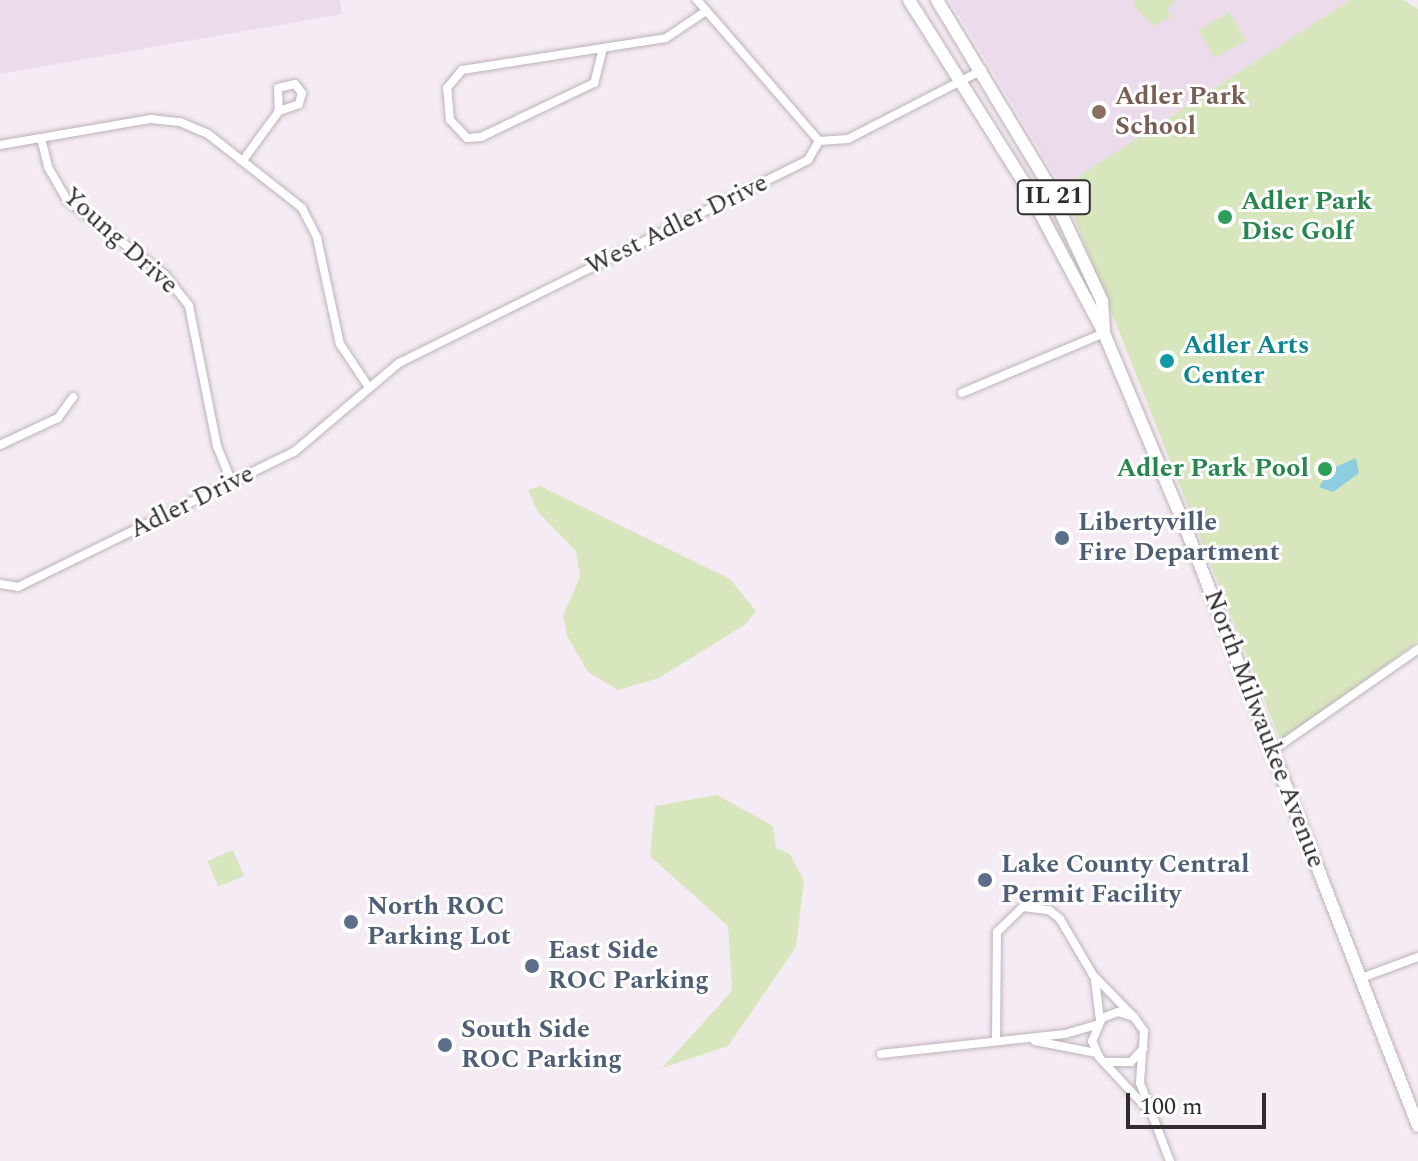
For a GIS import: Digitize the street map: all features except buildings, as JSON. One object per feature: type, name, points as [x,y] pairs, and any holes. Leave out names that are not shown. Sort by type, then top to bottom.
[{"type":"main road","name":"North Milwaukee Avenue","points":[[909,0],[964,80],[1104,333],[1418,1126]]},
{"type":"main road","name":"North Milwaukee Avenue","points":[[937,0],[982,70],[1063,214],[1102,301],[1104,333]]},
{"type":"street","points":[[697,0],[819,141],[848,139],[982,70]]},
{"type":"street","points":[[603,48],[594,83],[481,137],[467,138],[450,120],[447,88],[462,70],[666,38],[706,11]]},
{"type":"street","points":[[244,159],[279,111]]},
{"type":"street","points":[[0,145],[163,119],[195,128],[244,159],[290,195],[312,224],[336,334],[368,386]]},
{"type":"street","name":"Young Drive","points":[[41,138],[48,167],[67,200],[165,275],[189,306],[217,446],[232,483]]},
{"type":"street","name":"West Adler Drive","points":[[368,386],[399,363],[808,160],[819,141]]},
{"type":"street","points":[[962,393],[1104,333]]},
{"type":"street","name":"Adler Drive","points":[[0,584],[18,587],[294,452],[368,386]]},
{"type":"street","points":[[0,445],[58,418],[73,397]]},
{"type":"street","points":[[1272,751],[1418,649]]},
{"type":"street","points":[[996,1041],[997,932],[1013,912],[1037,907],[1060,919],[1093,975],[1144,1031],[1140,1083],[1170,1161]]},
{"type":"street","points":[[1361,978],[1418,957]]},
{"type":"street","points":[[1093,975],[1098,1023],[1092,1041],[1097,1053],[1152,1114]]},
{"type":"street","points":[[881,1054],[1015,1039],[1098,1023],[1118,1012],[1134,1017]]},
{"type":"street","points":[[1015,1039],[1097,1053]]},
{"type":"street","points":[[1106,1062],[1131,1062],[1143,1049]]},
{"type":"shaded area","points":[[0,0],[340,0],[342,14],[0,74]]},
{"type":"shaded area","name":"Adler Park School","points":[[950,0],[1350,0],[1062,187]]},
{"type":"green space","points":[[1135,0],[1173,0],[1175,3],[1167,9],[1171,17],[1153,26],[1134,6]]},
{"type":"green space","points":[[1350,0],[1403,0],[1418,9],[1418,641],[1281,742],[1062,187]]},
{"type":"green space","points":[[1230,12],[1246,41],[1215,58],[1199,29]]},
{"type":"green space","points":[[540,486],[730,579],[756,611],[746,624],[659,678],[618,690],[588,672],[567,636],[563,615],[580,577],[576,551],[538,512],[528,490]]},
{"type":"green space","points":[[717,795],[773,826],[776,848],[790,854],[804,881],[796,947],[728,1046],[662,1068],[732,991],[728,926],[650,856],[655,806]]},
{"type":"green space","points":[[233,850],[244,876],[218,887],[207,861]]},
{"type":"water","name":"Adler Park Pool","points":[[1356,458],[1359,473],[1333,492],[1319,487],[1331,469]]},
{"type":"place","name":"Adler Park School","points":[[1099,112]]},
{"type":"place","name":"Adler Park Disc Golf","points":[[1225,217]]},
{"type":"place","name":"Adler Arts Center","points":[[1167,361]]},
{"type":"place","name":"Adler Park Pool","points":[[1325,469]]},
{"type":"place","name":"Libertyville Fire Department","points":[[1062,538]]},
{"type":"place","name":"Lake County Central Permit Facility","points":[[985,880]]},
{"type":"place","name":"North ROC Parking Lot","points":[[351,922]]},
{"type":"place","name":"East Side ROC Parking","points":[[532,966]]},
{"type":"place","name":"South Side ROC Parking","points":[[445,1045]]}]
